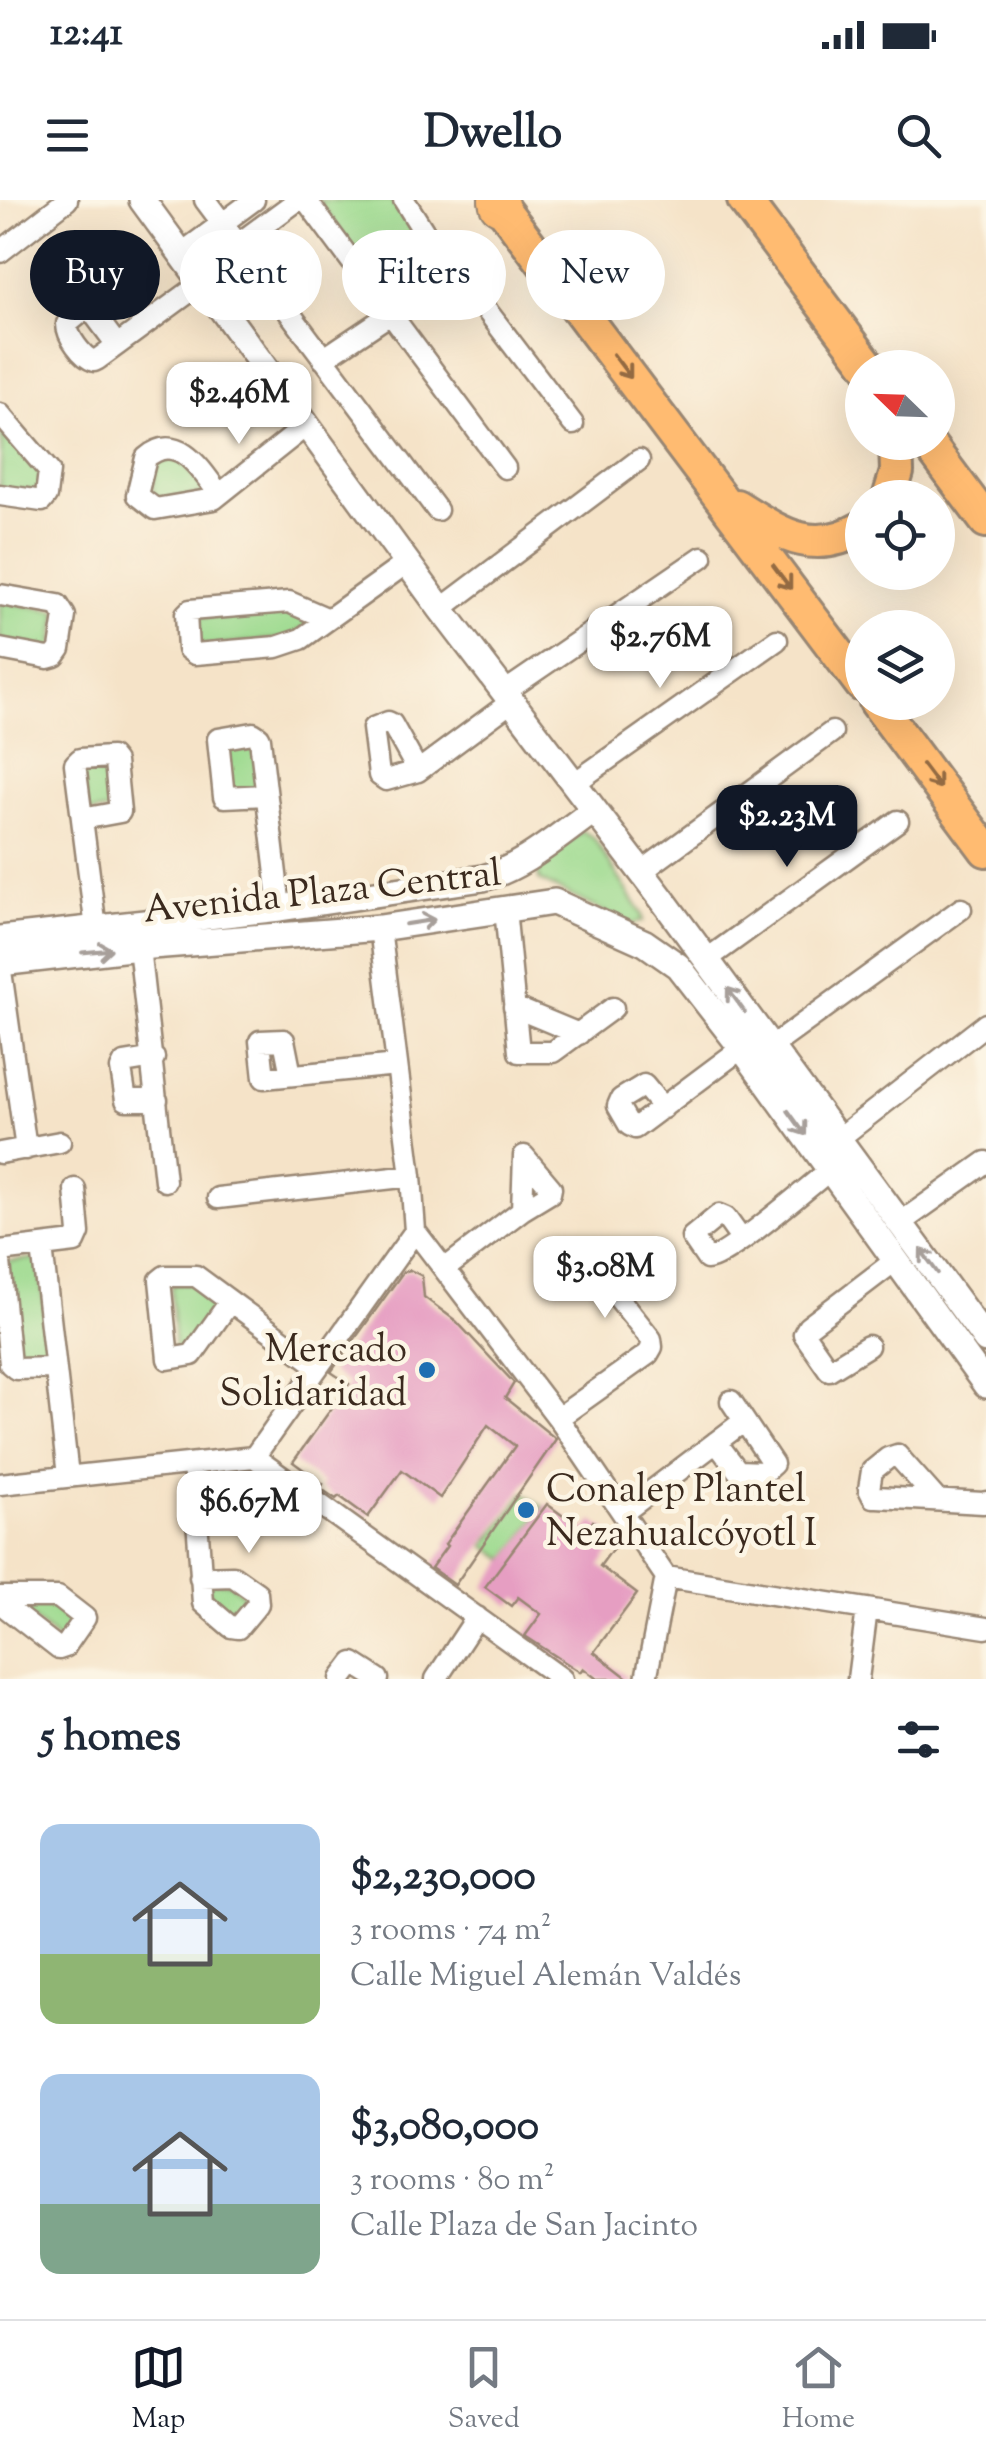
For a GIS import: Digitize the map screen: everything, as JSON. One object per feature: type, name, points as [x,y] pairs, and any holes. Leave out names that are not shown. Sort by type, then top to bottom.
[{"type":"highway","points":[[744,200],[857,350]]},
{"type":"highway","points":[[497,202],[845,662]]},
{"type":"highway","points":[[841,328],[852,350]]},
{"type":"highway","points":[[940,460],[986,521]]},
{"type":"highway","points":[[723,499],[778,532],[806,541],[845,536]]},
{"type":"highway","points":[[889,720],[986,850]]},
{"type":"street","points":[[0,252],[67,200]]},
{"type":"street","points":[[142,200],[180,250]]},
{"type":"street","points":[[205,200],[227,230]]},
{"type":"street","points":[[214,230],[254,200]]},
{"type":"street","points":[[257,230],[298,200]]},
{"type":"street","points":[[306,200],[342,248]]},
{"type":"street","points":[[404,200],[423,230]]},
{"type":"street","points":[[117,345],[180,299]]},
{"type":"street","points":[[219,320],[398,569],[441,609],[503,704],[573,784],[662,899],[900,1223],[977,1309],[986,1340]]},
{"type":"street","points":[[294,320],[436,510]]},
{"type":"street","points":[[323,359],[381,320]]},
{"type":"street","points":[[396,320],[505,468]]},
{"type":"street","points":[[494,320],[573,424]]},
{"type":"street","points":[[0,414],[50,468],[42,501],[0,495]]},
{"type":"street","points":[[219,494],[298,432]]},
{"type":"street","points":[[441,609],[639,460]]},
{"type":"street","points":[[418,771],[702,557]]},
{"type":"street","points":[[326,618],[289,602],[190,610],[186,614],[188,649],[195,654],[278,647],[301,639],[398,569]]},
{"type":"street","points":[[0,595],[54,604],[62,608],[65,616],[55,656],[0,649]]},
{"type":"street","points":[[573,784],[777,640]]},
{"type":"street","points":[[641,872],[832,732]]},
{"type":"street","points":[[266,796],[280,908]]},
{"type":"street","name":"Avenida Plaza Central","points":[[0,939],[280,908],[482,878],[499,874],[523,860],[592,812]]},
{"type":"street","points":[[82,819],[96,929]]},
{"type":"street","points":[[706,960],[898,821]]},
{"type":"street","points":[[523,860],[526,888],[540,899],[554,902]]},
{"type":"street","points":[[644,943],[660,925],[662,899]]},
{"type":"street","name":"Avenida Plaza Central","points":[[1,971],[139,947],[380,928],[554,902],[644,943],[678,966],[986,1385]]},
{"type":"street","points":[[505,909],[517,1049],[522,1053],[553,1052],[613,1008]]},
{"type":"street","points":[[770,1047],[961,909]]},
{"type":"street","points":[[380,928],[415,1232],[558,1418],[666,1576],[646,1679]]},
{"type":"street","points":[[139,947],[165,1181]]},
{"type":"street","points":[[1,971],[8,1079],[26,1149]]},
{"type":"street","points":[[514,1006],[578,1034]]},
{"type":"street","points":[[838,1139],[986,1024]]},
{"type":"street","points":[[663,1108],[742,1048]]},
{"type":"street","points":[[154,1058],[124,1063],[121,1068],[126,1100],[158,1100]]},
{"type":"street","points":[[291,1075],[398,1065]]},
{"type":"street","points":[[0,1153],[60,1142]]},
{"type":"street","points":[[900,1223],[986,1162]]},
{"type":"street","points":[[741,1239],[831,1170]]},
{"type":"street","points":[[218,1198],[411,1176]]},
{"type":"street","points":[[0,1250],[72,1244],[78,1240],[75,1189]]},
{"type":"street","points":[[446,1268],[522,1210]]},
{"type":"street","points":[[254,1457],[415,1232]]},
{"type":"street","points":[[42,1247],[68,1476]]},
{"type":"street","points":[[868,1346],[829,1370],[804,1334],[896,1260]]},
{"type":"street","points":[[0,1262],[10,1364],[16,1370],[54,1368]]},
{"type":"street","points":[[558,1418],[648,1354],[652,1346],[651,1339],[602,1276]]},
{"type":"street","points":[[229,1302],[318,1366]]},
{"type":"street","points":[[716,1442],[738,1471],[769,1470],[771,1458],[731,1401]]},
{"type":"street","points":[[624,1512],[744,1421]]},
{"type":"street","points":[[0,1484],[254,1457],[562,1679]]},
{"type":"street","points":[[192,1464],[200,1576]]},
{"type":"street","points":[[937,1500],[986,1502]]},
{"type":"street","points":[[666,1576],[986,1628]]},
{"type":"street","points":[[858,1679],[868,1609]]},
{"type":"street","points":[[436,1679],[477,1617]]},
{"type":"street","points":[[341,1679],[353,1663],[378,1679]]},
{"type":"green space","points":[[318,200],[391,200],[413,230],[342,230],[342,234]]},
{"type":"green space","points":[[9,432],[43,473],[41,491],[0,490],[2,434]]},
{"type":"green space","points":[[179,456],[207,493],[161,500],[153,494],[155,469],[160,461]]},
{"type":"green space","points":[[0,601],[58,611],[52,651],[0,642]]},
{"type":"green space","points":[[284,610],[308,620],[308,625],[292,638],[196,647],[194,622],[198,617]]},
{"type":"green space","points":[[254,739],[259,789],[229,792],[223,742]]},
{"type":"green space","points":[[108,759],[113,810],[87,813],[81,763]]},
{"type":"green space","points":[[582,831],[593,837],[643,921],[631,925],[539,880],[537,863]]},
{"type":"green space","points":[[39,1258],[50,1360],[17,1363],[6,1262]]},
{"type":"green space","points":[[194,1283],[221,1303],[190,1352],[175,1353],[171,1288],[174,1284]]},
{"type":"green space","points":[[524,1493],[544,1508],[506,1560],[485,1546]]},
{"type":"green space","points":[[229,1582],[252,1602],[237,1623],[210,1602],[208,1583]]},
{"type":"green space","points":[[14,1602],[55,1602],[76,1615],[61,1643]]},
{"type":"building","points":[[410,1270],[422,1276],[424,1297],[456,1321],[514,1383],[505,1398],[556,1439],[455,1585],[431,1568],[515,1446],[488,1425],[440,1498],[402,1470],[368,1517],[320,1488],[323,1484],[293,1462],[349,1384],[331,1372],[403,1272]]},
{"type":"building","points":[[547,1504],[585,1532],[593,1521],[619,1540],[600,1566],[637,1594],[594,1652],[629,1679],[597,1679],[583,1668],[580,1672],[525,1636],[541,1614],[518,1597],[511,1606],[485,1587]]},
{"type":"place","name":"Mercado Solidaridad","points":[[427,1370]]},
{"type":"place","name":"Conalep Plantel Nezahualcóyotl I","points":[[526,1510]]}]
